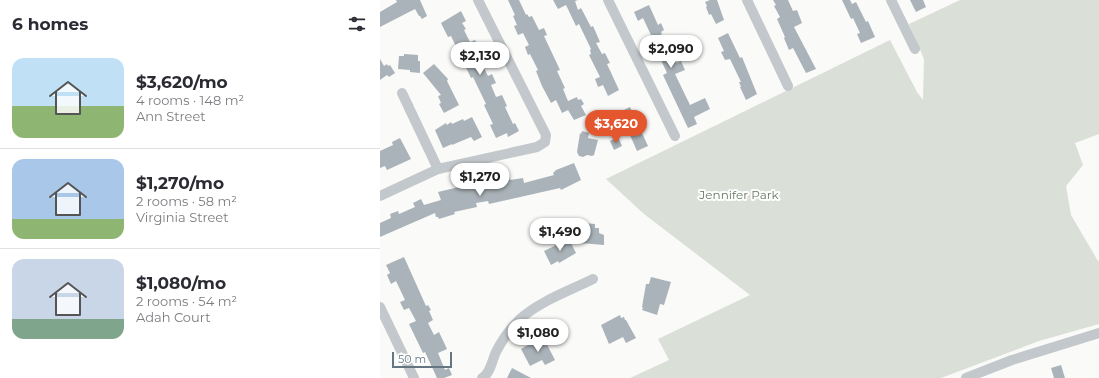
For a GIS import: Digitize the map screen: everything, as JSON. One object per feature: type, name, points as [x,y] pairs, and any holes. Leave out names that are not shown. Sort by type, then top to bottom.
[{"type":"street","points":[[380,196],[438,168],[537,147],[545,142],[546,135],[478,0]]},
{"type":"street","points":[[608,0],[675,136]]},
{"type":"street","points":[[748,0],[788,86]]},
{"type":"street","points":[[891,0],[915,49]]},
{"type":"street","points":[[402,93],[438,168]]},
{"type":"street","points":[[482,378],[488,373],[496,351],[503,340],[520,319],[547,302],[593,279]]},
{"type":"street","points":[[380,307],[414,378]]},
{"type":"street","points":[[966,378],[980,376],[1012,360],[1099,333]]},
{"type":"green space","name":"Jennifer Park","points":[[960,0],[1099,0],[1099,134],[1075,143],[1083,165],[1066,186],[1071,215],[1099,261],[1099,324],[1039,341],[941,378],[630,378],[669,360],[658,339],[750,295],[644,214],[606,179],[890,40],[917,92],[923,100],[924,59],[909,24]]},
{"type":"building","points":[[396,0],[420,0],[427,16],[422,19],[415,9],[380,27],[380,12],[397,2]]},
{"type":"building","points":[[508,0],[519,0],[526,15],[527,14],[529,17],[532,16],[539,30],[544,28],[547,35],[544,36],[560,70],[557,71],[565,88],[563,89],[568,101],[577,97],[578,100],[581,99],[584,104],[581,106],[586,115],[574,120],[568,110],[562,113],[556,100],[551,103],[536,71],[538,70],[530,54],[528,55],[525,47],[529,45],[523,33],[518,35],[514,26],[517,25],[513,16],[515,15]]},
{"type":"building","points":[[553,0],[578,0],[575,1],[578,10],[581,8],[591,27],[593,26],[600,42],[596,43],[602,54],[605,53],[610,63],[607,64],[619,90],[608,96],[603,85],[598,87],[595,79],[600,77],[589,55],[591,54],[591,49],[579,24],[576,26],[566,5],[558,9]]},
{"type":"building","points":[[717,0],[724,20],[716,24],[711,14],[709,15],[706,7],[705,2]]},
{"type":"building","points":[[773,0],[788,0],[793,11],[797,10],[802,23],[794,27],[816,69],[806,73],[793,48],[789,50],[777,19],[780,17],[774,6],[776,5]]},
{"type":"building","points":[[842,0],[850,0],[852,4],[856,2],[866,22],[868,21],[875,37],[861,43],[857,34],[860,33]]},
{"type":"building","points":[[910,0],[923,0],[926,7],[916,12]]},
{"type":"building","points":[[649,5],[658,25],[661,23],[664,30],[661,32],[662,34],[658,36],[663,48],[668,45],[676,63],[681,61],[685,70],[675,74],[690,105],[705,98],[710,109],[694,117],[697,124],[688,128],[663,75],[667,73],[660,58],[656,60],[646,37],[651,35],[643,18],[638,21],[634,12]]},
{"type":"building","points":[[461,11],[466,21],[462,23],[466,29],[464,30],[470,42],[475,40],[486,62],[482,64],[488,76],[492,74],[496,83],[491,85],[496,97],[502,95],[507,106],[505,107],[513,124],[515,123],[519,131],[508,137],[507,133],[496,138],[490,125],[493,124],[484,105],[486,104],[473,77],[471,78],[451,36],[448,37],[441,23]]},
{"type":"building","points":[[728,33],[740,58],[742,57],[757,94],[746,100],[740,87],[739,82],[741,82],[730,59],[725,60],[721,52],[724,51],[718,38]]},
{"type":"building","points":[[404,54],[418,55],[418,61],[420,61],[420,73],[398,69],[399,56],[404,56]]},
{"type":"building","points":[[380,59],[384,66],[387,64],[388,66],[390,65],[395,73],[389,77],[387,75],[380,80]]},
{"type":"building","points":[[434,64],[448,79],[447,81],[459,105],[444,113],[439,104],[441,103],[438,96],[441,95],[423,73]]},
{"type":"building","points":[[630,107],[648,146],[637,151],[620,112]]},
{"type":"building","points":[[472,117],[482,137],[474,141],[471,137],[443,148],[435,130],[446,123],[447,125],[451,122],[452,124]]},
{"type":"building","points":[[582,131],[589,133],[588,138],[598,140],[594,155],[592,156],[579,156],[577,152],[580,133],[581,134]]},
{"type":"building","points":[[618,137],[622,146],[614,150],[610,141]]},
{"type":"building","points":[[400,138],[411,159],[387,170],[385,166],[380,168],[380,151],[393,145],[392,142]]},
{"type":"building","points":[[574,163],[581,180],[561,190],[560,188],[489,204],[488,201],[476,203],[477,207],[454,212],[455,214],[439,219],[436,217],[435,213],[380,237],[380,223],[391,218],[390,214],[398,211],[399,214],[415,207],[413,203],[421,199],[424,205],[441,200],[438,192],[463,186],[463,189],[477,186],[476,183],[509,176],[510,180],[523,178],[524,183],[554,175],[553,173],[556,170]]},
{"type":"building","points":[[584,223],[595,224],[595,228],[599,228],[599,233],[604,235],[604,245],[580,243],[580,232],[583,232]]},
{"type":"building","points":[[569,239],[576,253],[559,263],[558,261],[551,265],[544,251]]},
{"type":"building","points":[[404,257],[426,306],[428,305],[431,310],[429,311],[433,320],[428,323],[434,335],[439,332],[447,349],[438,353],[445,370],[449,368],[452,375],[444,378],[437,378],[425,352],[423,353],[409,324],[416,321],[409,308],[404,310],[400,302],[405,300],[396,281],[391,284],[387,275],[390,273],[386,265]]},
{"type":"building","points":[[651,277],[671,282],[664,305],[660,304],[657,315],[642,310],[646,284],[649,284]]},
{"type":"building","points":[[620,315],[621,318],[624,317],[636,338],[626,343],[623,337],[609,344],[601,325]]},
{"type":"building","points":[[543,337],[555,360],[545,365],[542,360],[530,366],[521,349]]},
{"type":"building","points":[[1061,365],[1065,378],[1054,378],[1051,368]]},
{"type":"building","points":[[512,368],[531,378],[507,378]]}]
